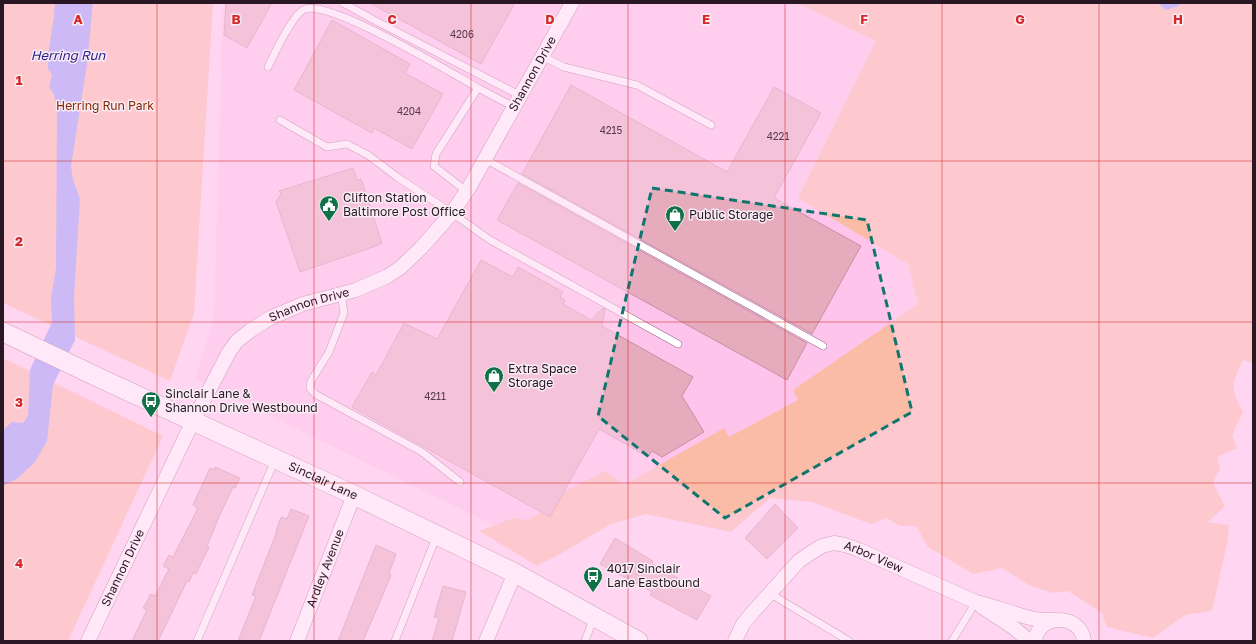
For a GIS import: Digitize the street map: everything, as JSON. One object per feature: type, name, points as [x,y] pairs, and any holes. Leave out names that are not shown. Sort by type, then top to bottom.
[{"type":"main road","name":"Sinclair Lane","points":[[3,332],[437,535],[515,574],[638,641]]},
{"type":"street","name":"Shannon Drive","points":[[88,641],[193,421],[229,352],[243,336],[270,318],[303,304],[356,290],[388,276],[400,268],[421,248],[452,213],[466,192],[572,3]]},
{"type":"street","name":"Ardley Avenue","points":[[297,641],[354,495]]},
{"type":"street","name":"Arbor View","points":[[735,641],[743,624],[799,561],[822,546],[834,544],[845,545],[859,550],[976,602],[1035,619],[1062,619],[1069,621],[1076,625],[1082,636],[1091,641]]},
{"type":"street","points":[[486,641],[515,574]]},
{"type":"street","name":"Arbor View","points":[[976,602],[989,613],[1014,628],[1029,641]]},
{"type":"street","points":[[1035,641],[1039,630],[1054,620]]},
{"type":"lane","points":[[343,3],[517,101]]},
{"type":"lane","points":[[268,67],[295,17],[305,9],[318,9],[344,16],[390,39],[478,88],[517,101]]},
{"type":"lane","points":[[542,56],[564,67],[637,85],[711,125]]},
{"type":"lane","points":[[466,192],[434,166],[436,154],[478,88]]},
{"type":"lane","points":[[280,120],[327,148],[347,144],[368,155],[396,177],[452,213],[490,240],[678,344]]},
{"type":"lane","points":[[485,159],[823,346]]},
{"type":"lane","points":[[341,294],[344,313],[329,352],[311,381],[310,388],[315,394],[422,452],[460,482]]},
{"type":"lane","points":[[197,641],[275,460]]},
{"type":"lane","points":[[395,641],[437,535]]},
{"type":"lane","points":[[769,593],[849,641]]},
{"type":"lane","points":[[952,641],[976,602]]},
{"type":"lane","points":[[585,641],[594,616]]},
{"type":"highlighted area","points":[[652,188],[867,220],[912,412],[725,518],[598,416]]},
{"type":"shaded area","points":[[223,3],[797,3],[876,41],[798,198],[908,264],[918,304],[793,390],[798,400],[729,437],[724,429],[526,541],[195,379],[214,316]]},
{"type":"green space","name":"Herring Run Park","points":[[3,3],[213,3],[194,313],[170,381],[3,303]]},
{"type":"green space","points":[[797,3],[1156,3],[1166,10],[1179,6],[1180,3],[1253,3],[1253,363],[1243,360],[1234,381],[1234,391],[1243,412],[1232,435],[1237,448],[1217,457],[1220,468],[1213,483],[1225,506],[1208,522],[1229,525],[1227,544],[1212,611],[1185,615],[1153,638],[1107,627],[1102,613],[1068,591],[1052,593],[1029,585],[1002,568],[973,574],[928,547],[916,526],[900,526],[886,518],[871,524],[812,502],[770,498],[731,532],[646,514],[611,524],[537,566],[479,531],[514,518],[528,520],[541,512],[550,517],[565,491],[605,471],[624,485],[724,428],[729,437],[798,400],[793,390],[918,304],[908,264],[798,198],[876,41]]},
{"type":"green space","points":[[3,358],[163,436],[68,641],[3,641]]},
{"type":"water","name":"Herring Run","points":[[55,3],[93,3],[87,64],[71,166],[73,179],[80,199],[74,297],[75,340],[53,385],[47,441],[35,462],[18,478],[3,486],[3,430],[12,422],[23,423],[28,416],[30,370],[52,322],[51,298],[56,268],[57,115],[54,94],[49,87],[52,75],[48,69],[48,55]]},
{"type":"water","points":[[1157,3],[1180,3],[1179,6],[1166,10]]},
{"type":"building","points":[[226,3],[272,3],[247,48],[224,35]]},
{"type":"building","points":[[370,3],[515,3],[481,64]]},
{"type":"building","points":[[332,20],[410,64],[405,73],[443,94],[412,149],[374,128],[372,133],[294,90]]},
{"type":"building","points":[[571,85],[727,172],[774,87],[821,113],[774,198],[861,246],[812,334],[522,174]]},
{"type":"building","name":"Clifton Station Baltimore Post Office","points":[[353,168],[357,180],[361,179],[382,243],[300,272],[276,202],[281,194],[279,191]]},
{"type":"building","points":[[518,183],[807,343],[787,380],[497,220]]},
{"type":"building","points":[[481,260],[513,277],[518,267],[563,292],[560,297],[565,300],[563,304],[591,320],[603,308],[605,309],[602,326],[693,377],[682,396],[704,432],[662,457],[652,451],[648,457],[599,429],[550,517],[352,407],[372,372],[376,375],[404,323],[437,339]]},
{"type":"building","points":[[215,467],[240,478],[235,488],[233,487],[219,517],[207,546],[209,547],[196,574],[193,573],[189,582],[187,581],[158,641],[132,641],[147,610],[143,608],[150,594],[155,596],[169,569],[163,566],[169,555],[173,557],[198,508],[193,505],[210,468],[214,470]]},
{"type":"building","points":[[775,504],[798,528],[767,559],[745,538]]},
{"type":"building","points":[[291,509],[309,516],[259,641],[238,641],[256,596],[252,595],[281,517],[287,519]]},
{"type":"building","points":[[615,538],[653,561],[652,564],[711,596],[697,620],[650,595],[652,592],[600,564]]},
{"type":"building","points":[[376,545],[396,554],[389,574],[391,575],[363,641],[338,641]]},
{"type":"building","points":[[443,586],[466,592],[452,641],[432,641],[439,618],[434,617]]},
{"type":"place","name":"Clifton Station Baltimore Post Office","points":[[329,222]]},
{"type":"place","name":"Public Storage","points":[[675,232]]},
{"type":"place","name":"Extra Space Storage","points":[[494,393]]},
{"type":"place","name":"Sinclair Lane & Shannon Drive Westbound","points":[[151,418]]},
{"type":"place","name":"4017 Sinclair Lane Eastbound","points":[[593,593]]}]
